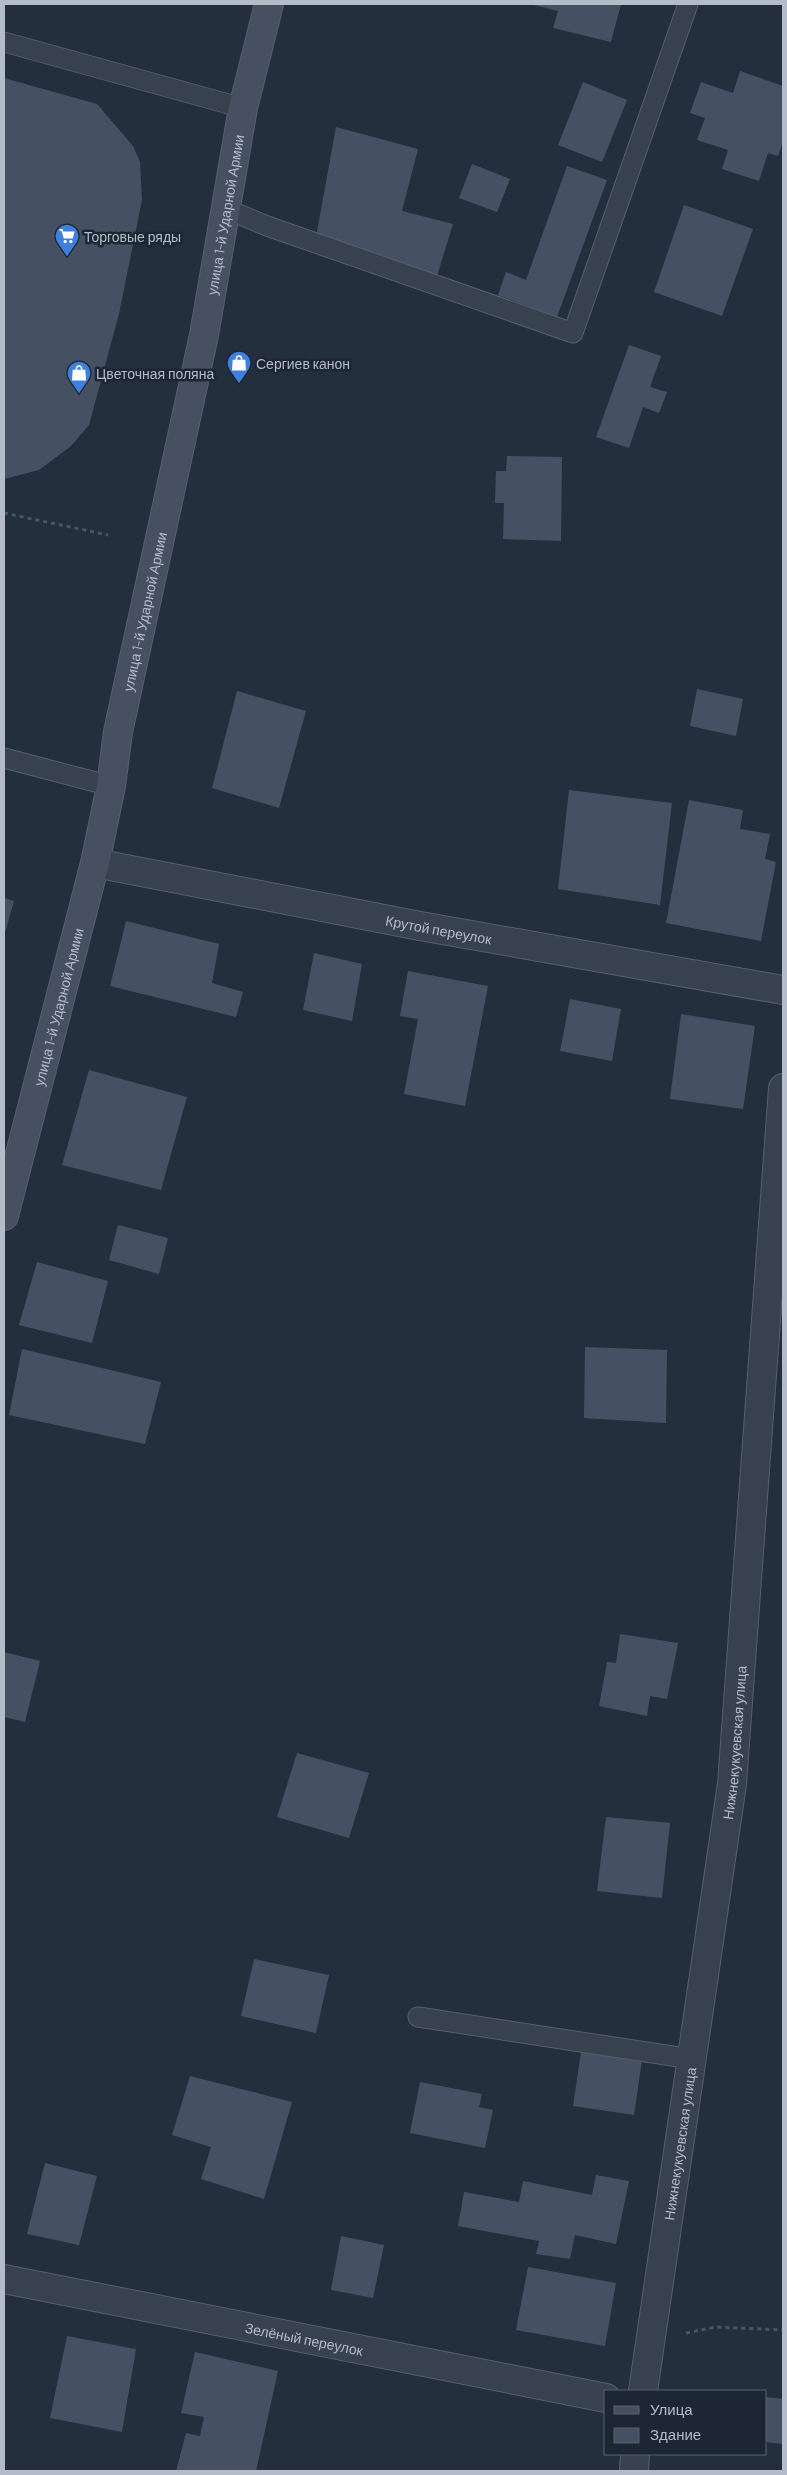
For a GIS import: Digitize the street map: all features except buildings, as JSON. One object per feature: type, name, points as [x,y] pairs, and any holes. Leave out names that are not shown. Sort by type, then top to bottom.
[{"type":"main road","name":"улица 1-й Ударной Армии","points":[[4,1216],[95,863],[111,786],[118,732],[204,335],[224,208],[243,108],[269,4]]},
{"type":"street","name":"Крутой переулок","points":[[95,863],[420,926],[783,990]]},
{"type":"street","name":"Нижнекукуевская улица","points":[[643,2390],[732,1784],[778,1242],[783,1088]]},
{"type":"street","name":"Зелёный переулок","points":[[4,2279],[604,2398]]},
{"type":"street","points":[[634,2471],[636,2455]]},
{"type":"lane","points":[[224,208],[268,226],[573,333],[688,4]]},
{"type":"lane","points":[[4,42],[243,108]]},
{"type":"lane","points":[[4,758],[111,786]]},
{"type":"lane","points":[[418,2017],[692,2059]]},
{"type":"path","points":[[4,513],[108,535]]},
{"type":"path","points":[[714,2327],[783,2330]]},
{"type":"place","name":"Торговые ряды","points":[[67,257]]},
{"type":"place","name":"Сергиев канон","points":[[239,384]]},
{"type":"place","name":"Цветочная поляна","points":[[79,394]]}]
